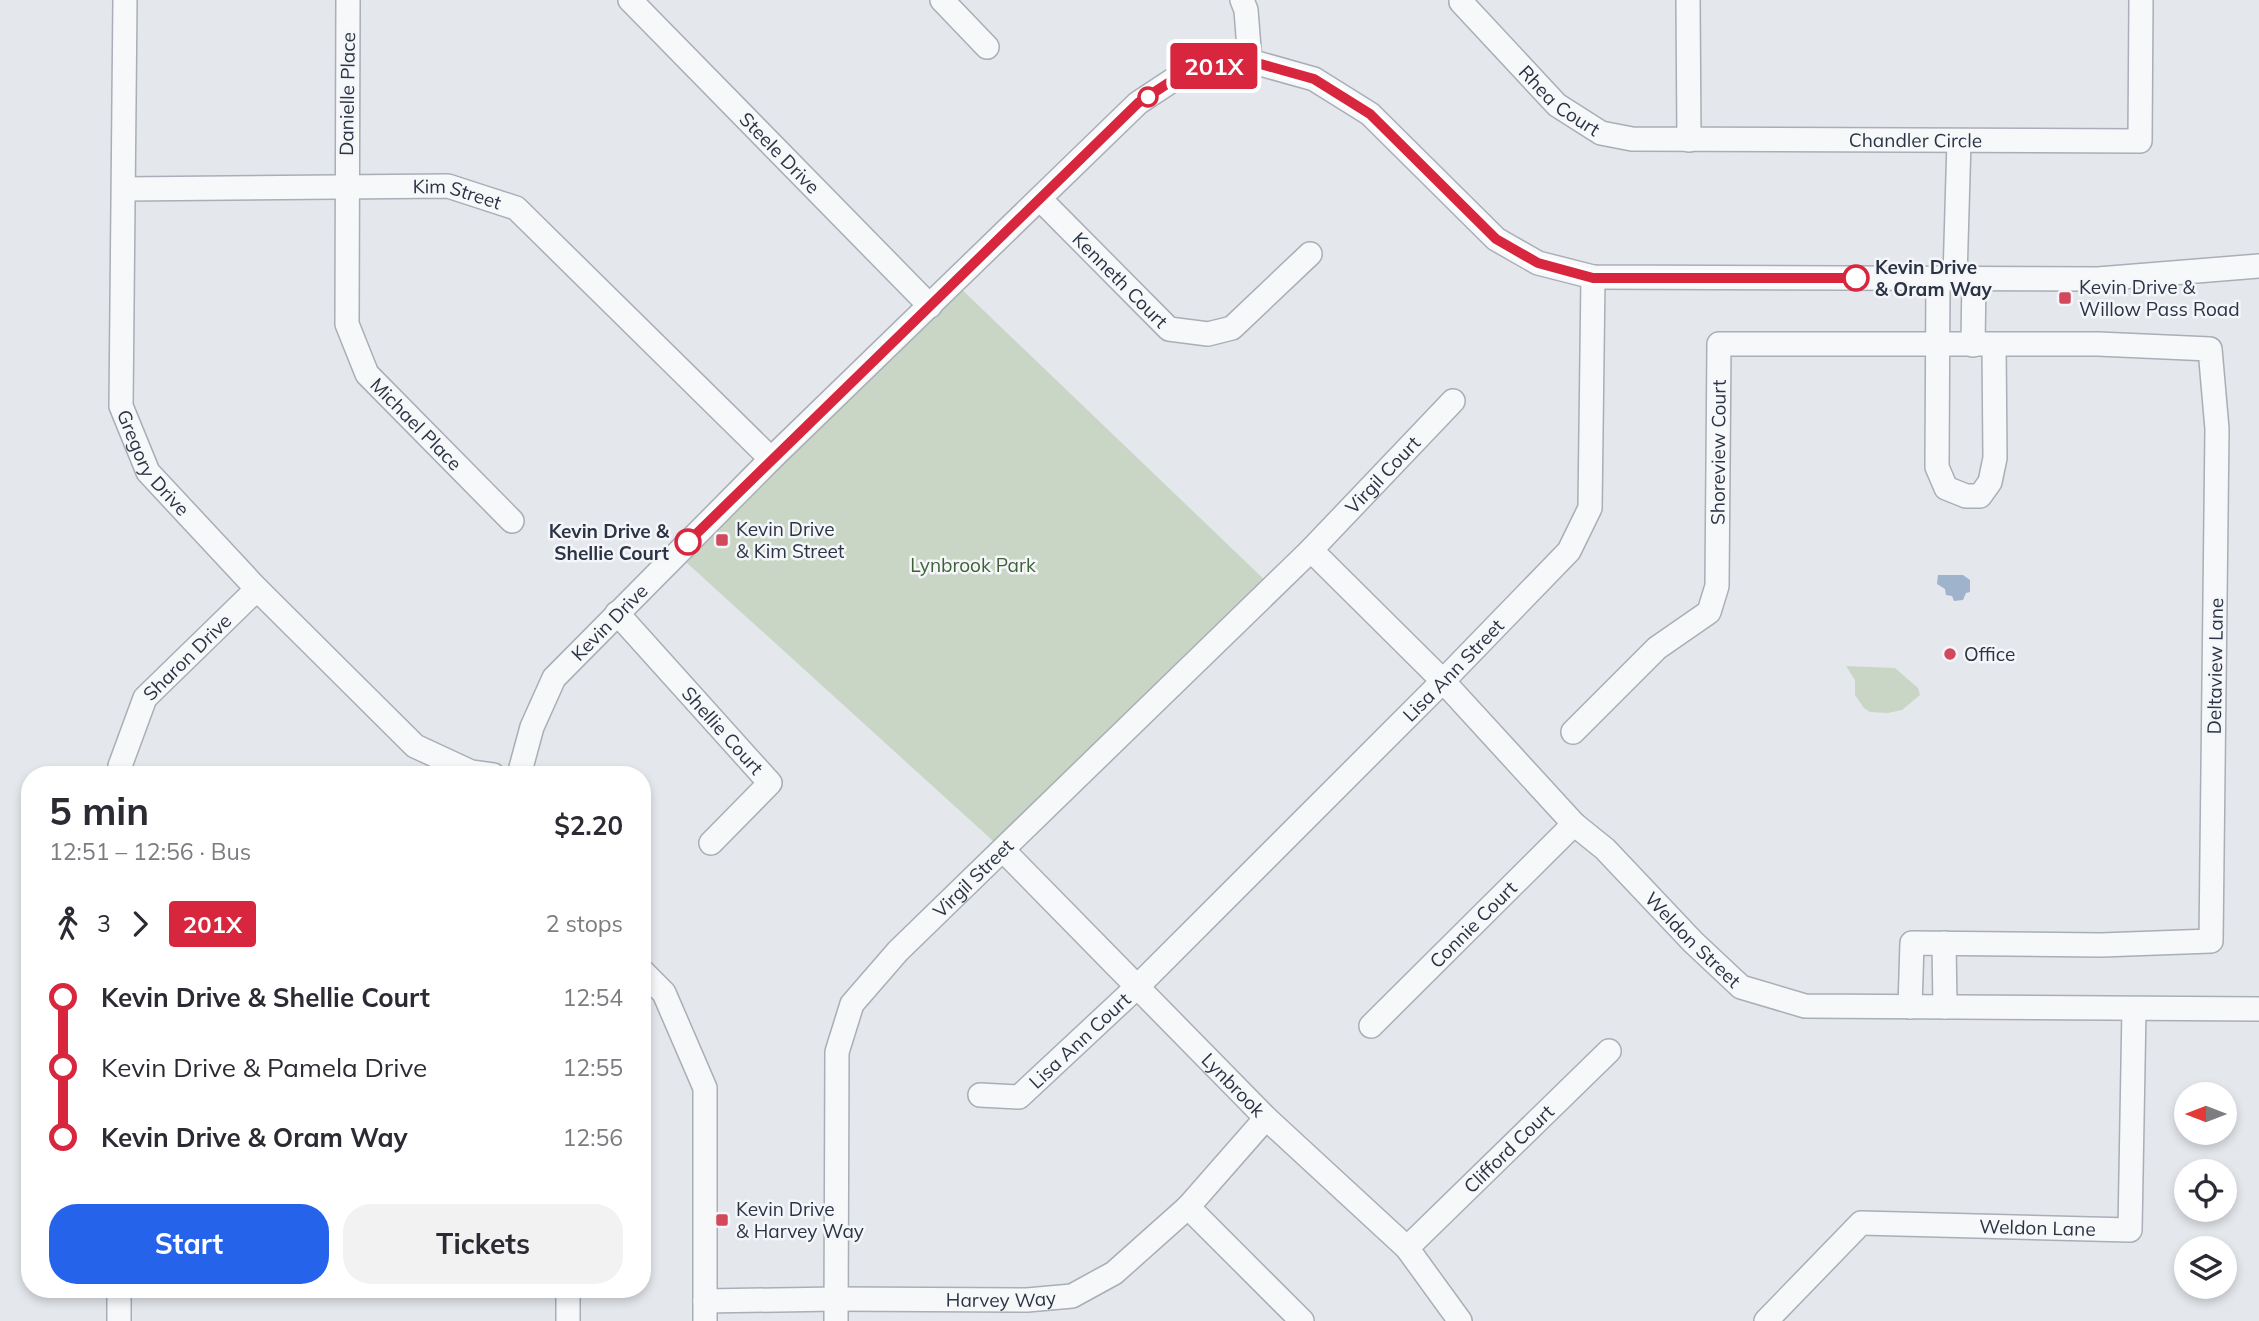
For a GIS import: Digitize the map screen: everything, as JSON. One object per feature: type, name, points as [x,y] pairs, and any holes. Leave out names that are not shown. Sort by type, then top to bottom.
[{"type":"street","name":"Gregory Drive","points":[[125,0],[121,406],[148,472],[257,589],[415,746],[458,766]]},
{"type":"street","name":"Danielle Place","points":[[346,187],[348,0]]},
{"type":"street","name":"Steele Drive","points":[[630,0],[930,306]]},
{"type":"street","points":[[942,0],[987,47]]},
{"type":"street","points":[[1242,0],[1246,10],[1250,61]]},
{"type":"street","points":[[1688,0],[1689,139]]},
{"type":"street","name":"Chandler Circle","points":[[1689,139],[2140,141],[2141,0]]},
{"type":"street","name":"Rhea Court","points":[[1461,2],[1557,105],[1601,133],[1632,139],[1689,139]]},
{"type":"street","name":"Kevin Drive","points":[[521,766],[532,727],[554,678],[771,459],[1138,103],[1182,74],[1207,67],[1250,61],[1314,79],[1370,114],[1496,239],[1538,263],[1593,278],[2098,279],[2259,266]]},
{"type":"street","points":[[1956,278],[1965,345],[1937,467],[1947,488],[1966,496],[1980,496],[1990,482],[1995,458],[1965,345],[1956,278],[1959,141]]},
{"type":"street","name":"Kim Street","points":[[124,189],[448,186],[516,208],[771,459]]},
{"type":"street","name":"Michael Place","points":[[346,187],[347,324],[367,374],[512,521]]},
{"type":"street","name":"Kenneth Court","points":[[1040,199],[1169,329],[1208,334],[1232,328],[1310,254]]},
{"type":"street","name":"Lisa Ann Street","points":[[1138,985],[1443,681],[1569,551],[1590,508],[1593,278]]},
{"type":"street","name":"Shoreview Court","points":[[1573,732],[1657,648],[1709,612],[1717,586],[1719,344],[1965,345]]},
{"type":"street","name":"Deltaview Lane","points":[[1910,1007],[1912,943],[2101,945],[2211,941],[2217,429],[2210,349],[2098,344],[1965,345]]},
{"type":"street","name":"Virgil Court","points":[[1311,550],[1454,401]]},
{"type":"street","name":"Weldon Street","points":[[1311,550],[1443,681],[1574,824],[1605,849],[1693,942],[1741,987],[1805,1006],[2259,1009]]},
{"type":"street","name":"Virgil Street","points":[[836,1310],[837,1052],[852,1004],[898,951],[1311,550]]},
{"type":"street","name":"Sharon Drive","points":[[120,766],[145,698],[257,589]]},
{"type":"street","name":"Shellie Court","points":[[617,613],[771,783],[711,844]]},
{"type":"street","name":"Connie Court","points":[[1371,1026],[1574,824]]},
{"type":"street","name":"Lynbrook","points":[[1003,850],[1266,1118],[1407,1248],[1460,1321]]},
{"type":"street","points":[[1944,943],[1945,1007]]},
{"type":"street","points":[[651,980],[664,993],[705,1088],[705,1311]]},
{"type":"street","name":"Lisa Ann Court","points":[[980,1095],[1019,1097],[1138,985]]},
{"type":"street","name":"Weldon Lane","points":[[1766,1321],[1861,1223],[2130,1230],[2134,1009]]},
{"type":"street","name":"Clifford Court","points":[[1407,1248],[1609,1051]]},
{"type":"street","name":"Harvey Way","points":[[705,1311],[836,1310],[1072,1296],[1114,1273],[1188,1207],[1266,1118]]},
{"type":"street","points":[[1188,1207],[1302,1321]]},
{"type":"street","points":[[119,1298],[119,1321]]},
{"type":"street","points":[[568,1298],[568,1321]]},
{"type":"green space","name":"Lynbrook Park","points":[[954,282],[1272,587],[1003,850],[676,553]]},
{"type":"green space","points":[[1846,666],[1895,668],[1918,688],[1920,695],[1902,710],[1888,713],[1870,712],[1855,695],[1855,680]]},
{"type":"water","points":[[1938,575],[1963,575],[1970,580],[1970,592],[1966,593],[1963,600],[1954,601],[1952,596],[1946,595],[1945,589],[1937,584]]},
{"type":"bus line","name":"201X","points":[[688,542],[1138,103],[1182,74],[1207,67],[1250,61],[1314,79],[1370,114],[1496,239],[1538,263],[1593,278],[1856,278]]},
{"type":"place","name":"Kevin Drive & Oram Way","points":[[1856,278]]},
{"type":"place","name":"Kevin Drive & Willow Pass Road","points":[[2065,298]]},
{"type":"place","name":"Kevin Drive & Kim Street","points":[[722,540]]},
{"type":"place","name":"Kevin Drive & Shellie Court","points":[[688,542]]},
{"type":"place","name":"Office","points":[[1950,654]]},
{"type":"place","name":"Kevin Drive & Harvey Way","points":[[722,1220]]}]
